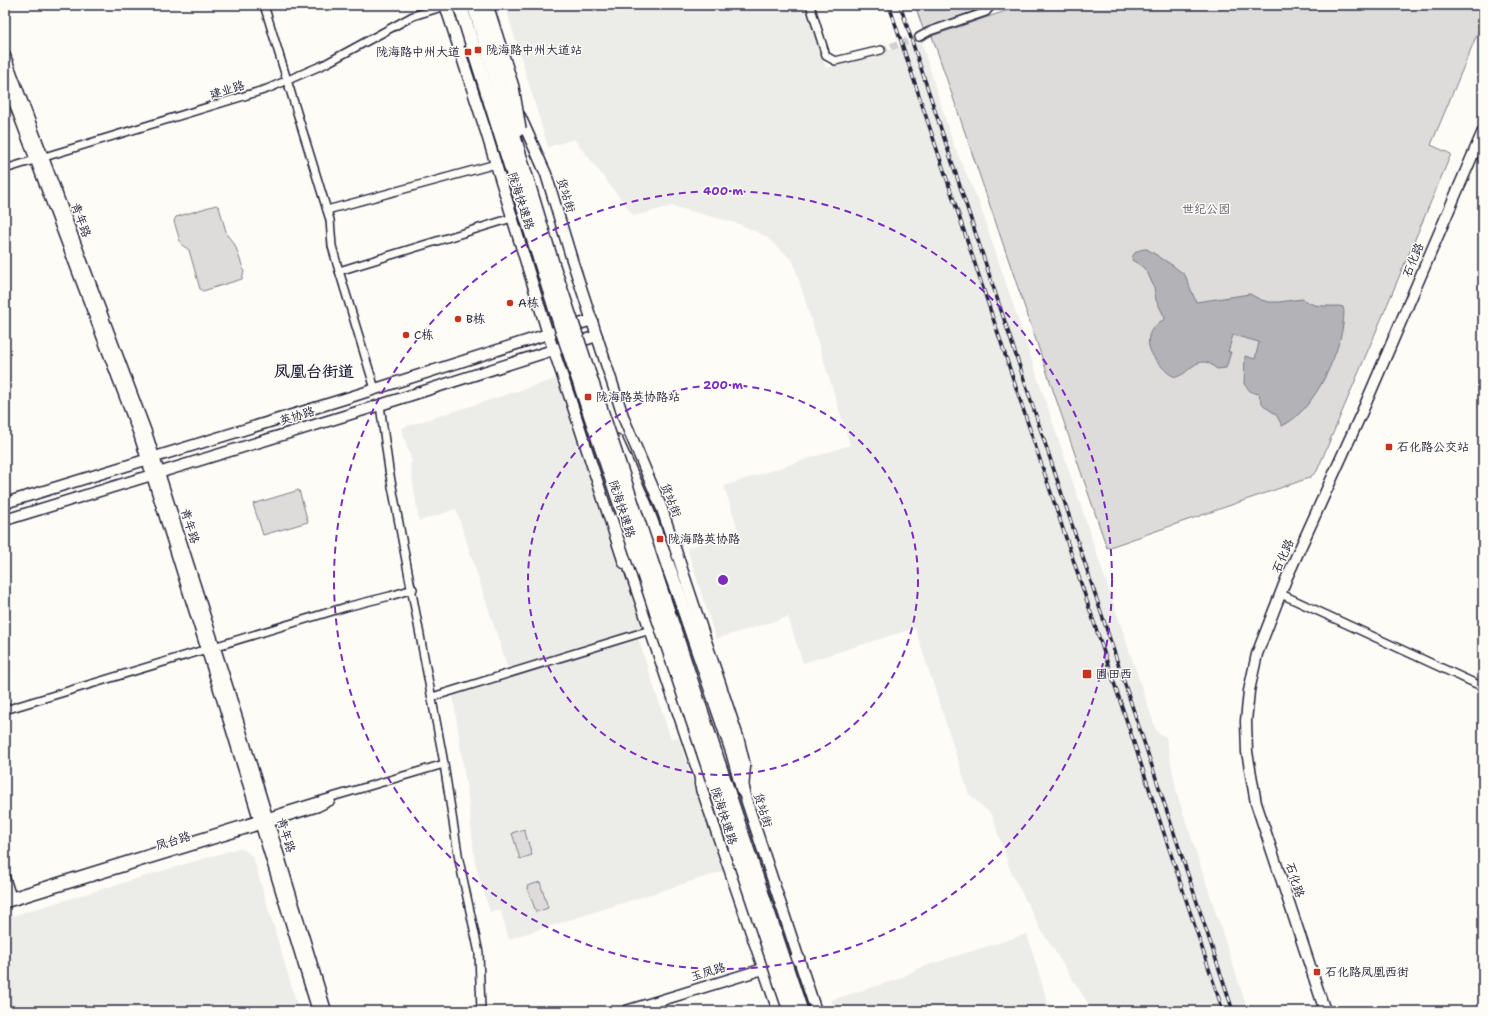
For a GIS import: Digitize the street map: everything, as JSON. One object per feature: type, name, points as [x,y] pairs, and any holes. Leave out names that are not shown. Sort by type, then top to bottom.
[{"type":"highway","points":[[446,5],[481,73]]},
{"type":"highway","name":"陇海快速路","points":[[460,5],[563,333],[790,1011]]},
{"type":"highway","name":"陇海快速路","points":[[474,5],[553,266],[801,1011]]},
{"type":"highway","points":[[486,5],[512,87],[529,186]]},
{"type":"highway","points":[[598,401],[645,505],[680,598],[733,753],[743,790]]},
{"type":"highway","points":[[605,460],[632,569],[702,776],[703,791]]},
{"type":"street","points":[[264,5],[330,220],[332,246],[375,389]]},
{"type":"street","points":[[446,5],[553,350],[647,631],[778,1011]]},
{"type":"street","name":"建业路","points":[[5,169],[267,89],[325,64],[413,16],[446,5]]},
{"type":"street","name":"货站街","points":[[480,5],[502,75],[546,174],[624,420],[662,509],[738,737],[745,766],[743,790],[816,1011]]},
{"type":"street","points":[[810,5],[826,56],[832,60],[843,60],[881,50]]},
{"type":"street","points":[[919,37],[930,31],[986,12],[992,5]]},
{"type":"street","name":"青年路","points":[[5,56],[40,159]]},
{"type":"street","name":"青年路","points":[[5,78],[40,159],[142,420],[155,474],[211,648],[264,821],[326,1011]]},
{"type":"street","name":"石化路","points":[[1325,1011],[1256,803],[1247,752],[1246,721],[1249,691],[1257,654],[1281,594],[1483,131]]},
{"type":"street","points":[[327,210],[496,164]]},
{"type":"street","points":[[339,271],[512,218]]},
{"type":"street","name":"英协路","points":[[5,503],[151,459],[592,320]]},
{"type":"street","name":"英协路","points":[[5,520],[380,405],[597,336]]},
{"type":"street","points":[[380,405],[389,470],[413,589],[444,764],[459,860],[479,954],[480,1011]]},
{"type":"street","points":[[5,710],[413,589]]},
{"type":"street","points":[[1281,594],[1483,687]]},
{"type":"street","points":[[432,697],[647,631]]},
{"type":"street","name":"凤台路","points":[[5,904],[10,898],[264,821],[317,808],[345,794],[444,764]]},
{"type":"street","name":"青年路","points":[[264,821],[318,1011]]},
{"type":"street","points":[[5,875],[10,898]]},
{"type":"street","name":"玉凤路","points":[[626,1011],[799,958]]},
{"type":"shaded area","points":[[505,5],[806,5],[826,68],[921,41],[954,146],[978,200],[1156,730],[1159,734],[1166,737],[1177,794],[1248,1011],[1093,1011],[1041,930],[1010,870],[992,815],[969,794],[915,628],[803,663],[788,617],[716,639],[687,548],[739,532],[724,486],[850,445],[793,261],[765,236],[739,224],[672,206],[634,216],[574,139],[548,147]]},
{"type":"shaded area","points":[[1147,249],[1185,275],[1196,302],[1250,294],[1261,300],[1269,302],[1302,299],[1314,305],[1343,307],[1343,325],[1336,352],[1322,382],[1304,409],[1282,426],[1276,415],[1263,404],[1259,394],[1251,392],[1244,384],[1245,356],[1255,359],[1259,342],[1233,335],[1228,352],[1231,352],[1226,368],[1217,369],[1209,363],[1204,362],[1195,364],[1185,373],[1176,377],[1168,373],[1161,366],[1152,353],[1148,341],[1149,334],[1152,329],[1165,318],[1156,300],[1154,287],[1148,274],[1143,267],[1132,260],[1133,255],[1137,252]]},
{"type":"shaded area","points":[[562,377],[643,629],[509,672],[456,509],[419,521],[410,463],[412,462],[401,428]]},
{"type":"shaded area","points":[[638,638],[671,739],[678,737],[698,797],[703,796],[727,870],[509,939],[500,909],[490,912],[475,863],[469,805],[453,696]]},
{"type":"shaded area","points":[[239,848],[246,851],[253,857],[297,1005],[276,1011],[5,1011],[5,918]]},
{"type":"shaded area","points":[[1027,934],[1050,1011],[835,1011],[831,1000],[899,979],[921,967]]},
{"type":"green space","points":[[915,5],[980,5],[972,12],[923,29]]},
{"type":"green space","name":"世纪公园","points":[[1023,5],[1483,5],[1483,20],[1431,145],[1451,154],[1317,471],[1309,478],[1107,548],[932,36]]},
{"type":"green space","points":[[216,205],[219,207],[227,235],[235,245],[244,271],[242,279],[203,291],[200,289],[189,250],[182,245],[174,221],[176,217]]},
{"type":"green space","points":[[299,490],[308,522],[263,535],[253,504]]},
{"type":"green space","points":[[524,829],[532,855],[520,859],[512,833]]},
{"type":"green space","points":[[540,882],[548,908],[536,912],[527,886]]},
{"type":"tunnel","points":[[881,50],[919,37]]},
{"type":"railway","points":[[889,5],[1223,1011]]},
{"type":"railway","points":[[900,5],[1233,1011]]},
{"type":"place","name":"陇海路中州大道站","points":[[478,50]]},
{"type":"place","name":"陇海路中州大道","points":[[468,52]]},
{"type":"place","name":"A栋","points":[[510,303]]},
{"type":"place","name":"B栋","points":[[458,319]]},
{"type":"place","name":"C栋","points":[[406,335]]},
{"type":"place","name":"陇海路英协路站","points":[[588,397]]},
{"type":"place","name":"石化路公交站","points":[[1389,447]]},
{"type":"place","name":"陇海路英协路","points":[[660,539]]},
{"type":"place","name":"圃田西","points":[[1087,674]]},
{"type":"place","name":"石化路凤凰西街","points":[[1317,972]]},
{"type":"district","name":"凤凰台街道","points":[[314,371]]}]
